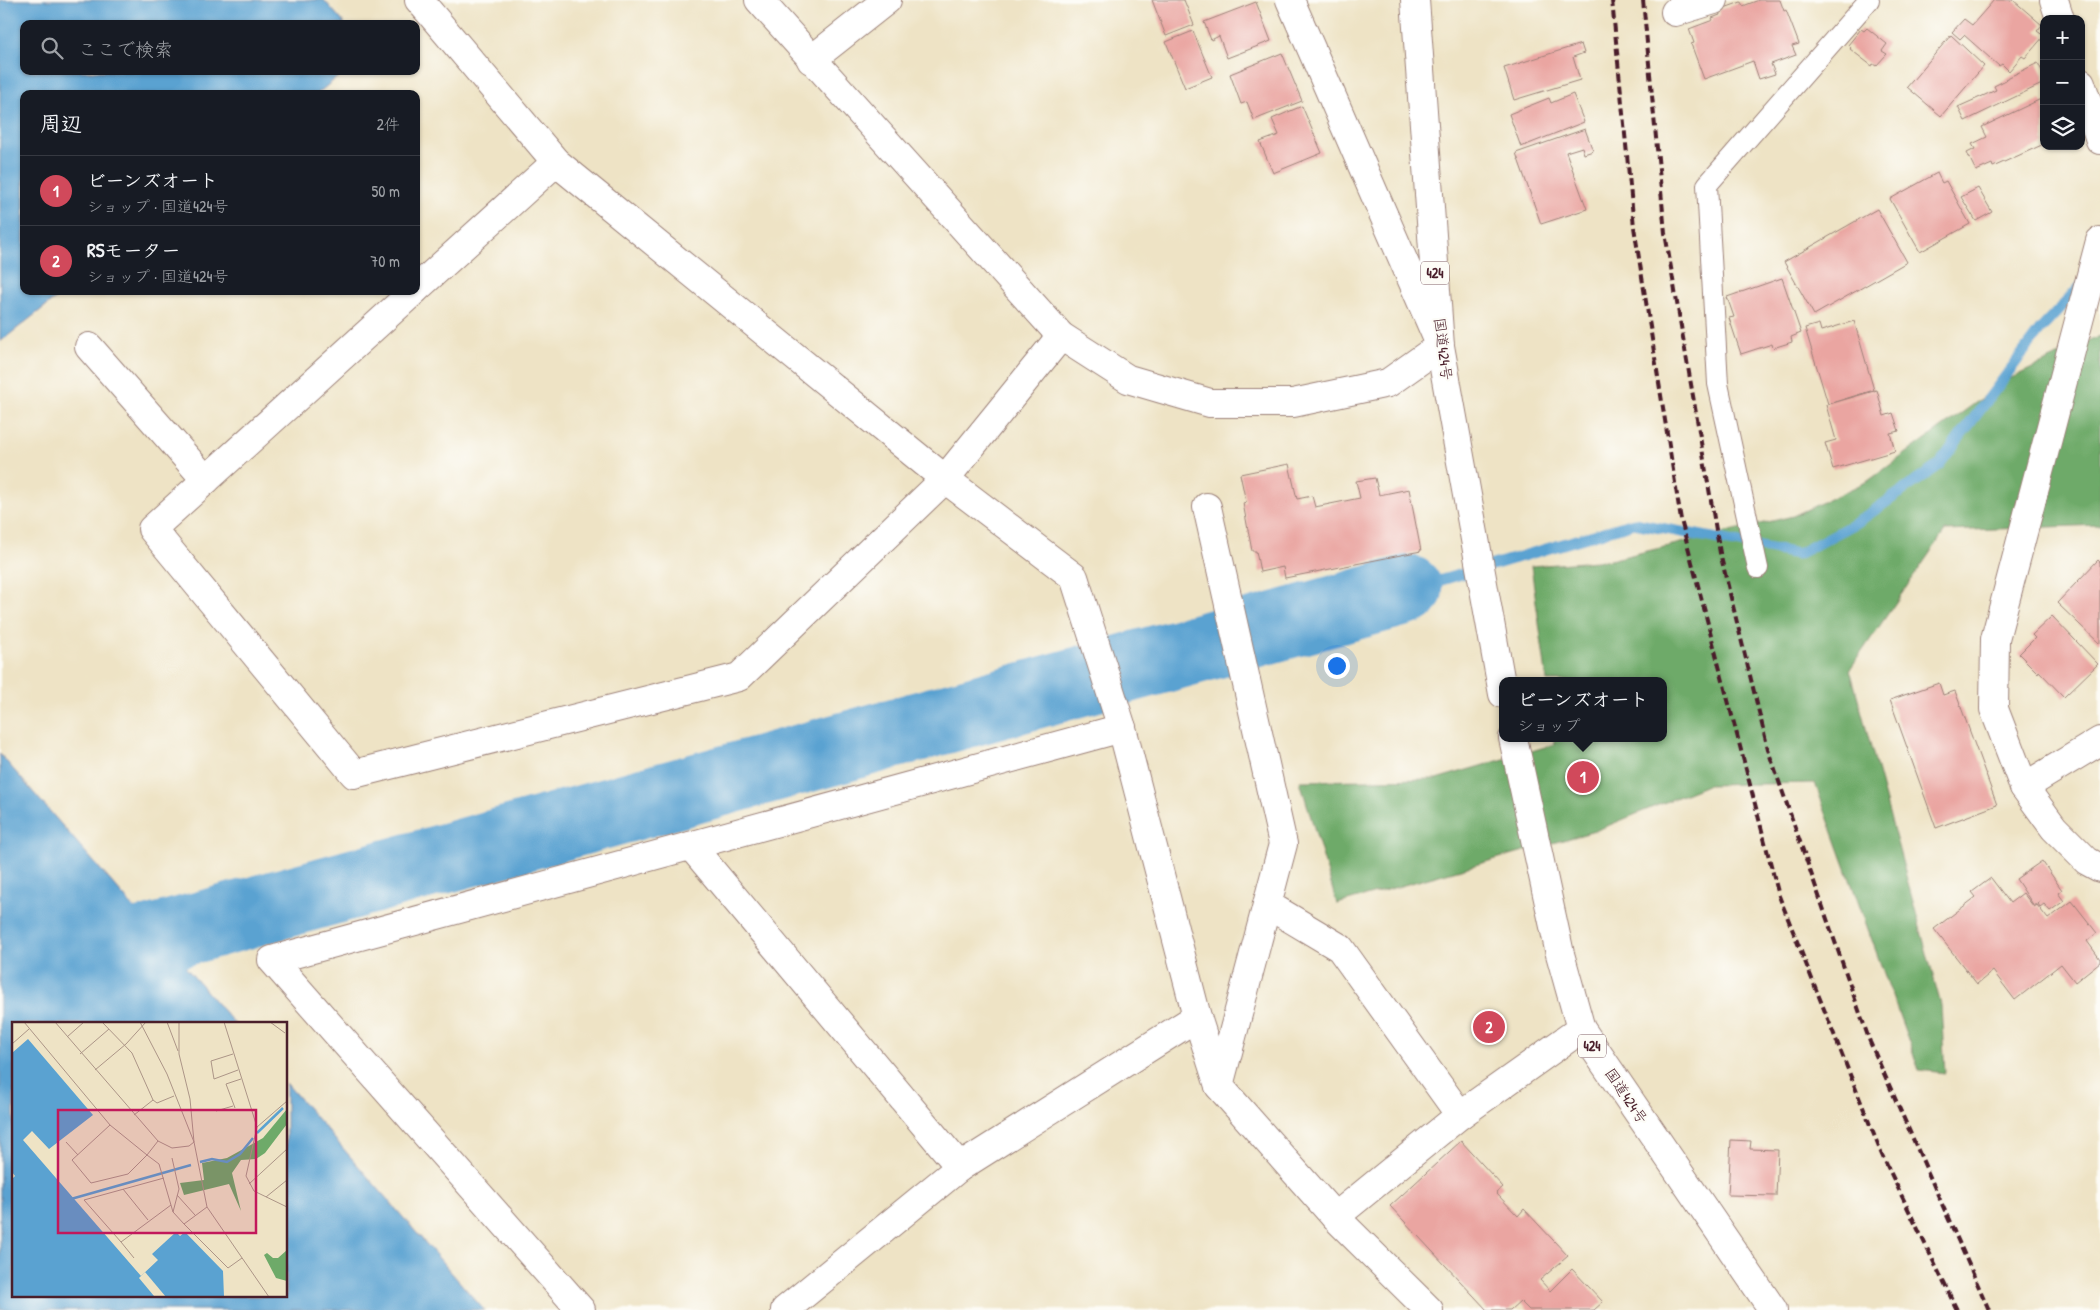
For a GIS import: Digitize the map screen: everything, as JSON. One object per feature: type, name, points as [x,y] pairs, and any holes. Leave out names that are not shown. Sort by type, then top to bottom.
[{"type":"main road","points":[[419,0],[556,162],[945,479],[1074,577],[1122,728],[1197,1017],[1219,1086],[1335,1217],[1429,1310]]},
{"type":"main road","points":[[759,0],[1060,336],[1128,379],[1210,403],[1294,403],[1388,383],[1440,346],[1290,0]]},
{"type":"main road","points":[[811,60],[886,0]]},
{"type":"main road","name":"国道424号","points":[[1414,0],[1440,346],[1500,677]]},
{"type":"main road","points":[[1675,12],[1714,0]]},
{"type":"main road","points":[[2054,0],[2059,15]]},
{"type":"main road","points":[[2085,95],[2100,140]]},
{"type":"main road","points":[[420,285],[556,162]]},
{"type":"main road","points":[[2100,241],[1995,639],[1994,709],[2024,787],[2054,828],[2087,861],[2100,868]]},
{"type":"main road","points":[[410,295],[152,529],[354,774],[739,677],[945,479],[1060,336]]},
{"type":"main road","points":[[89,347],[206,480]]},
{"type":"main road","points":[[1207,507],[1283,844],[1219,1086]]},
{"type":"main road","points":[[581,1310],[272,960],[1122,728]]},
{"type":"main road","points":[[2024,787],[2100,741]]},
{"type":"main road","name":"国道424号","points":[[1514,742],[1560,954],[1581,1029],[1773,1310]]},
{"type":"main road","points":[[691,846],[960,1167]]},
{"type":"main road","points":[[1268,905],[1340,948],[1460,1116]]},
{"type":"main road","points":[[785,1310],[960,1167],[1197,1017]]},
{"type":"main road","points":[[1335,1217],[1460,1116],[1581,1029]]},
{"type":"lane","points":[[1758,568],[1718,384],[1707,185],[1869,0]]},
{"type":"green space","points":[[2100,336],[2100,525],[1945,531],[1850,669],[1941,1005],[1945,1073],[1919,1070],[1815,783],[1707,785],[1595,831],[1337,904],[1300,781],[1436,779],[1555,744],[1555,742],[1667,742],[1667,677],[1546,677],[1531,566],[1610,560],[1793,516],[1868,481],[2007,380]]},
{"type":"water","points":[[0,0],[324,0],[342,20],[20,20],[20,75],[340,75],[322,90],[20,90],[20,295],[60,295],[0,342]]},
{"type":"water","points":[[0,754],[233,1022],[12,1022],[12,1298],[288,1298],[288,1085],[484,1310],[0,1310]]},
{"type":"building","points":[[1152,0],[1184,0],[1194,25],[1166,36]]},
{"type":"building","points":[[1759,0],[1780,0],[1784,11],[1786,10],[1799,44],[1792,46],[1796,55],[1771,64],[1775,74],[1759,79],[1753,61],[1704,79],[1691,44],[1694,43],[1689,29],[1713,20],[1712,18],[1720,15],[1719,10],[1741,2],[1743,6]]},
{"type":"building","points":[[1994,0],[2013,0],[2040,23],[2037,31],[2040,33],[2040,41],[2025,58],[2022,56],[2009,71],[2002,64],[1999,66],[1964,35],[1960,39],[1952,32],[1964,19],[1972,25]]},
{"type":"building","points":[[1256,2],[1271,41],[1227,58],[1219,36],[1211,40],[1204,22]]},
{"type":"building","points":[[1867,28],[1887,44],[1882,51],[1887,54],[1876,66],[1873,64],[1872,66],[1850,49],[1848,45],[1861,29],[1864,31]]},
{"type":"building","points":[[1193,31],[1212,77],[1185,88],[1166,42]]},
{"type":"building","points":[[1951,35],[1984,66],[1941,116],[1907,87]]},
{"type":"building","points":[[1581,44],[1584,53],[1573,57],[1580,80],[1514,100],[1504,68]]},
{"type":"building","points":[[1282,53],[1302,101],[1254,120],[1247,102],[1241,104],[1230,74]]},
{"type":"building","points":[[2038,63],[2040,67],[2040,85],[1965,121],[1958,107],[1996,90],[1994,86]]},
{"type":"building","points":[[1573,94],[1584,122],[1521,147],[1509,114],[1549,98],[1551,103]]},
{"type":"building","points":[[2040,99],[2040,146],[1993,167],[1992,164],[1976,171],[1967,153],[1975,149],[1972,144],[1987,137],[1982,127]]},
{"type":"building","points":[[1302,106],[1322,153],[1273,173],[1260,142],[1279,135],[1272,119]]},
{"type":"building","points":[[1585,129],[1593,151],[1584,154],[1582,147],[1566,152],[1587,209],[1541,224],[1516,153]]},
{"type":"building","points":[[1937,173],[1942,183],[1946,181],[1970,224],[1920,252],[1890,199]]},
{"type":"building","points":[[1978,188],[1992,212],[1976,221],[1961,197]]},
{"type":"building","points":[[1877,209],[1907,262],[1814,315],[1784,262]]},
{"type":"building","points":[[1782,278],[1801,333],[1791,337],[1792,342],[1773,348],[1772,344],[1741,354],[1729,318],[1734,317],[1727,297]]},
{"type":"building","points":[[1854,321],[1874,390],[1828,404],[1805,328],[1819,324],[1821,331]]},
{"type":"building","points":[[1877,390],[1884,416],[1893,413],[1899,431],[1890,433],[1895,451],[1833,469],[1825,443],[1836,440],[1826,405]]},
{"type":"building","points":[[1289,464],[1297,499],[1312,496],[1315,507],[1360,498],[1356,481],[1375,478],[1379,495],[1409,489],[1421,551],[1285,578],[1283,567],[1260,572],[1256,551],[1252,551],[1243,503],[1246,502],[1240,474]]},
{"type":"building","points":[[2098,560],[2100,562],[2100,644],[2057,603]]},
{"type":"building","points":[[2052,616],[2098,664],[2064,697],[2039,671],[2038,673],[2019,654],[2035,638],[2032,635]]},
{"type":"building","points":[[1939,683],[1943,695],[1955,691],[1997,805],[1936,828],[1890,700]]},
{"type":"building","points":[[2042,861],[2062,890],[2058,893],[2064,901],[2050,911],[2044,904],[2040,907],[2038,904],[2041,901],[2034,906],[2016,879]]},
{"type":"building","points":[[1991,878],[2010,903],[2023,893],[2034,907],[2037,905],[2048,919],[2072,901],[2097,933],[2087,941],[2100,959],[2100,962],[2075,982],[2061,964],[2015,1000],[1993,971],[1977,984],[1934,929],[1976,897],[1972,892]]},
{"type":"building","points":[[1731,1140],[1751,1141],[1750,1149],[1778,1150],[1776,1196],[1728,1195]]},
{"type":"building","points":[[1461,1141],[1503,1187],[1496,1193],[1518,1216],[1524,1209],[1568,1256],[1540,1280],[1550,1291],[1572,1269],[1603,1302],[1594,1310],[1529,1310],[1520,1301],[1510,1310],[1487,1310],[1390,1206]]},
{"type":"waterway","points":[[1408,590],[1634,523],[1798,554],[1856,523],[1938,466],[2040,330],[2082,285]]},
{"type":"waterway","points":[[141,943],[1408,590]]},
{"type":"railway","points":[[1612,0],[1634,227],[1681,520],[1779,896],[1882,1155],[1957,1310]]},
{"type":"railway","points":[[1643,0],[1665,233],[1720,553],[1769,753],[1870,1042],[1989,1310]]},
{"type":"place","name":"ビーンズオート","points":[[1583,777]]},
{"type":"place","name":"RSモーター","points":[[1489,1027]]}]
